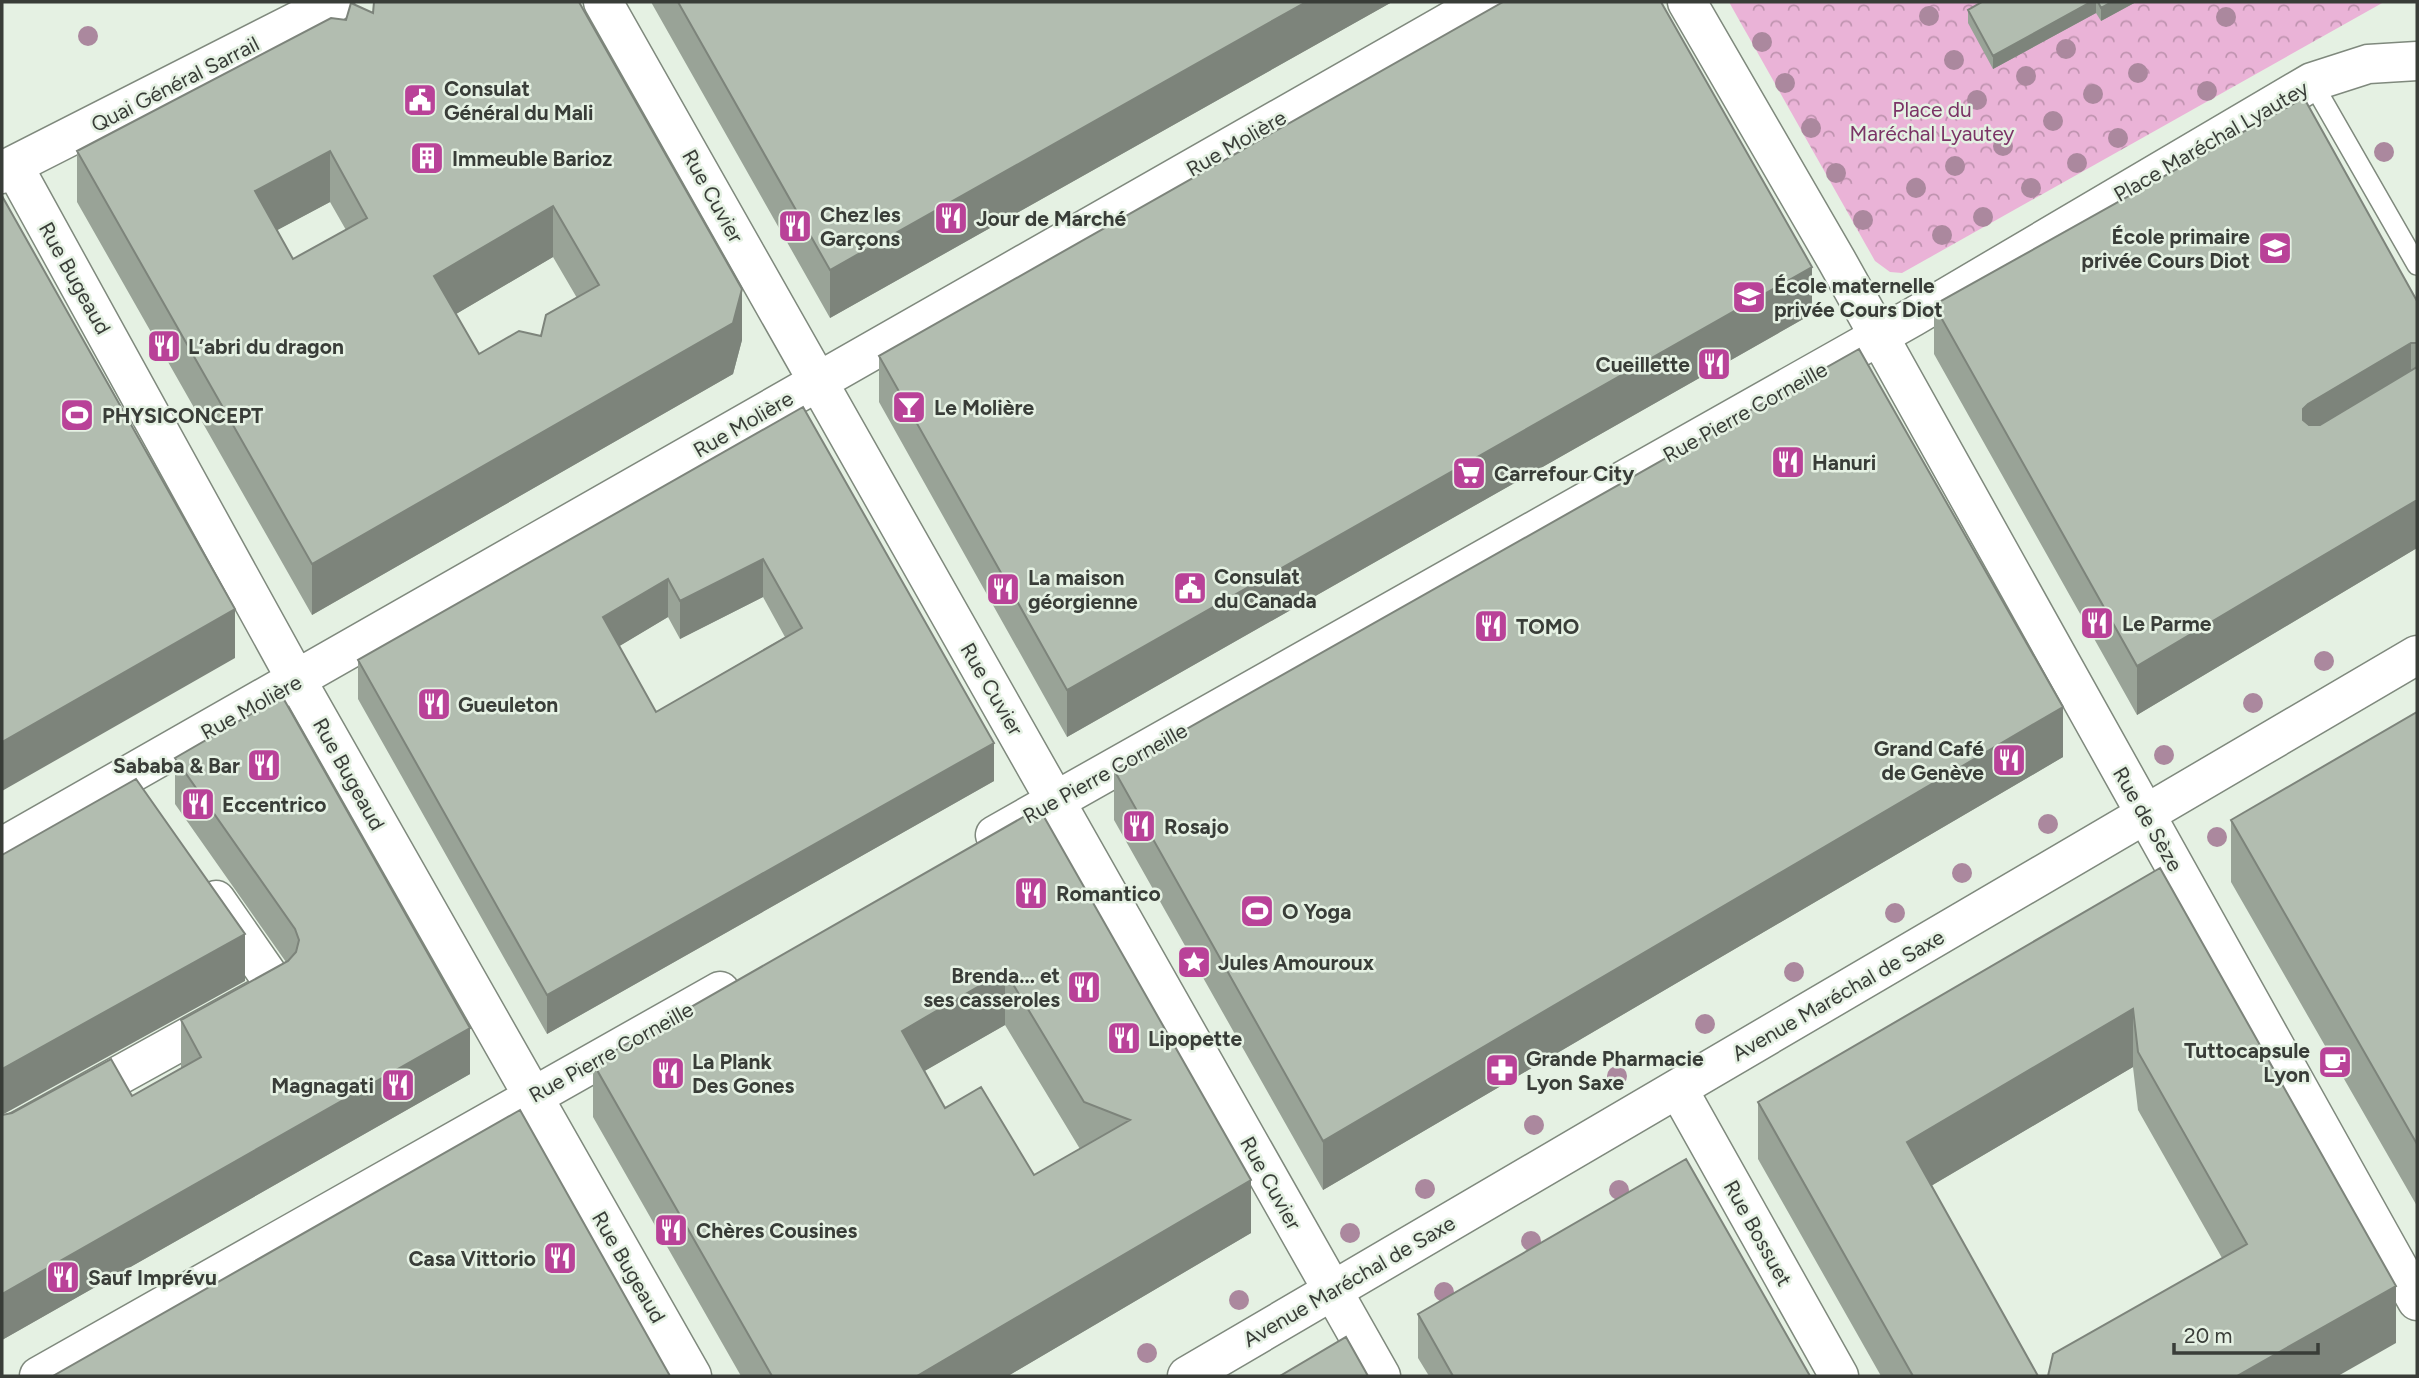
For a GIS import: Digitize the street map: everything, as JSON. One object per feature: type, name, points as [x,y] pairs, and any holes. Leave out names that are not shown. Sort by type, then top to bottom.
[{"type":"street","name":"Quai Général Sarrail","points":[[6,171],[335,2]]},
{"type":"street","name":"Rue Cuvier","points":[[603,2],[1381,1376]]},
{"type":"street","name":"Rue Molière","points":[[2,846],[297,681],[1484,2]]},
{"type":"street","points":[[1687,2],[1750,107],[1878,336]]},
{"type":"street","name":"Place Maréchal Lyautey","points":[[1878,336],[2312,82],[2368,64],[2417,61]]},
{"type":"street","name":"Rue Bugeaud","points":[[6,171],[692,1376]]},
{"type":"street","name":"Rue Pierre Corneille","points":[[968,850],[1878,336]]},
{"type":"street","name":"Rue de Sèze","points":[[1878,336],[2417,1301]]},
{"type":"street","name":"Avenue Maréchal de Saxe","points":[[1187,1376],[2417,654]]},
{"type":"street","points":[[132,774],[151,808]]},
{"type":"street","points":[[2,1140],[277,988],[199,876]]},
{"type":"street","name":"Rue Pierre Corneille","points":[[39,1376],[755,971]]},
{"type":"street","name":"Rue Bossuet","points":[[1678,1089],[1839,1376]]},
{"type":"lane","points":[[2312,82],[2417,265]]},
{"type":"green space","name":"Place du Maréchal Lyautey","points":[[1729,2],[2384,2],[1902,273],[1890,272],[1875,261]]},
{"type":"building","points":[[374,2],[579,2],[742,289],[733,323],[312,564],[77,151],[331,18],[346,20],[351,3],[373,13]],"holes":[[[330,151],[367,218],[293,259],[255,191]],[[553,206],[599,285],[546,315],[541,336],[519,331],[479,354],[434,276]]]},
{"type":"building","points":[[678,2],[1306,2],[830,270]]},
{"type":"building","points":[[1503,2],[1661,2],[1812,267],[1067,690],[879,356]]},
{"type":"building","points":[[1982,2],[2091,2],[1993,56],[1968,10]]},
{"type":"building","points":[[2098,2],[2112,2],[2101,8]]},
{"type":"building","points":[[2304,98],[2417,301],[2417,343],[2411,343],[2308,404],[2303,409],[2303,420],[2309,425],[2320,425],[2417,367],[2417,500],[2137,666],[1934,305]]},
{"type":"building","points":[[2,196],[235,609],[2,742]]},
{"type":"building","points":[[1859,349],[2063,707],[1323,1141],[1114,770]]},
{"type":"building","points":[[803,407],[994,743],[547,995],[358,660]],"holes":[[[763,559],[802,628],[656,712],[603,617],[668,579],[680,601]]]},
{"type":"building","points":[[282,696],[470,1028],[2,1294],[2,1115],[12,1113],[111,1059],[132,1096],[201,1057],[181,1020],[288,961],[296,952],[299,940],[295,929],[175,758]]},
{"type":"building","points":[[2417,712],[2417,1144],[2231,820]]},
{"type":"building","points":[[136,779],[245,934],[2,1069],[2,855]]},
{"type":"building","points":[[1039,808],[1251,1180],[917,1376],[772,1376],[593,1063]],"holes":[[[1005,971],[1084,1102],[1130,1120],[1034,1175],[981,1087],[945,1108],[902,1031]]]},
{"type":"building","points":[[2160,868],[2396,1286],[2237,1376],[2048,1376],[2053,1354],[2247,1244],[2138,1052],[2133,1009],[1907,1142],[2038,1376],[1913,1376],[1758,1102]]},
{"type":"building","points":[[520,1110],[670,1376],[53,1376]]},
{"type":"building","points":[[1686,1159],[1810,1376],[1453,1376],[1418,1314]]},
{"type":"building","points":[[1346,1337],[1368,1376],[1280,1376]]},
{"type":"place","name":"Consulat Général du Mali","points":[[420,100]]},
{"type":"place","name":"Immeuble Barioz","points":[[427,158]]},
{"type":"place","name":"Jour de Marché","points":[[951,218]]},
{"type":"place","name":"Chez les Garçons","points":[[795,226]]},
{"type":"place","name":"École primaire privée Cours Diot","points":[[2275,248]]},
{"type":"place","name":"École maternelle privée Cours Diot","points":[[1749,297]]},
{"type":"place","name":"L’abri du dragon","points":[[164,346]]},
{"type":"place","name":"Cueillette","points":[[1714,364]]},
{"type":"place","name":"Le Molière","points":[[909,407]]},
{"type":"place","name":"PHYSICONCEPT","points":[[77,415]]},
{"type":"place","name":"Hanuri","points":[[1788,462]]},
{"type":"place","name":"Carrefour City","points":[[1469,473]]},
{"type":"place","name":"Consulat du Canada","points":[[1190,588]]},
{"type":"place","name":"La maison géorgienne","points":[[1003,589]]},
{"type":"place","name":"Le Parme","points":[[2097,623]]},
{"type":"place","name":"TOMO","points":[[1491,626]]},
{"type":"place","name":"Gueuleton","points":[[434,704]]},
{"type":"place","name":"Grand Café de Genève","points":[[2009,760]]},
{"type":"place","name":"Sababa & Bar","points":[[264,765]]},
{"type":"place","name":"Eccentrico","points":[[198,804]]},
{"type":"place","name":"Rosajo","points":[[1139,826]]},
{"type":"place","name":"Romantico","points":[[1031,893]]},
{"type":"place","name":"O Yoga","points":[[1257,911]]},
{"type":"place","name":"Jules Amouroux","points":[[1194,962]]},
{"type":"place","name":"Brenda... et ses casseroles","points":[[1084,987]]},
{"type":"place","name":"Lipopette","points":[[1124,1038]]},
{"type":"place","name":"Tuttocapsule Lyon","points":[[2335,1062]]},
{"type":"place","name":"Grande Pharmacie Lyon Saxe","points":[[1502,1070]]},
{"type":"place","name":"La Plank Des Gones","points":[[668,1073]]},
{"type":"place","name":"Magnagati","points":[[398,1085]]},
{"type":"place","name":"Chères Cousines","points":[[671,1230]]},
{"type":"place","name":"Casa Vittorio","points":[[560,1258]]},
{"type":"place","name":"Sauf Imprévu","points":[[63,1277]]}]
